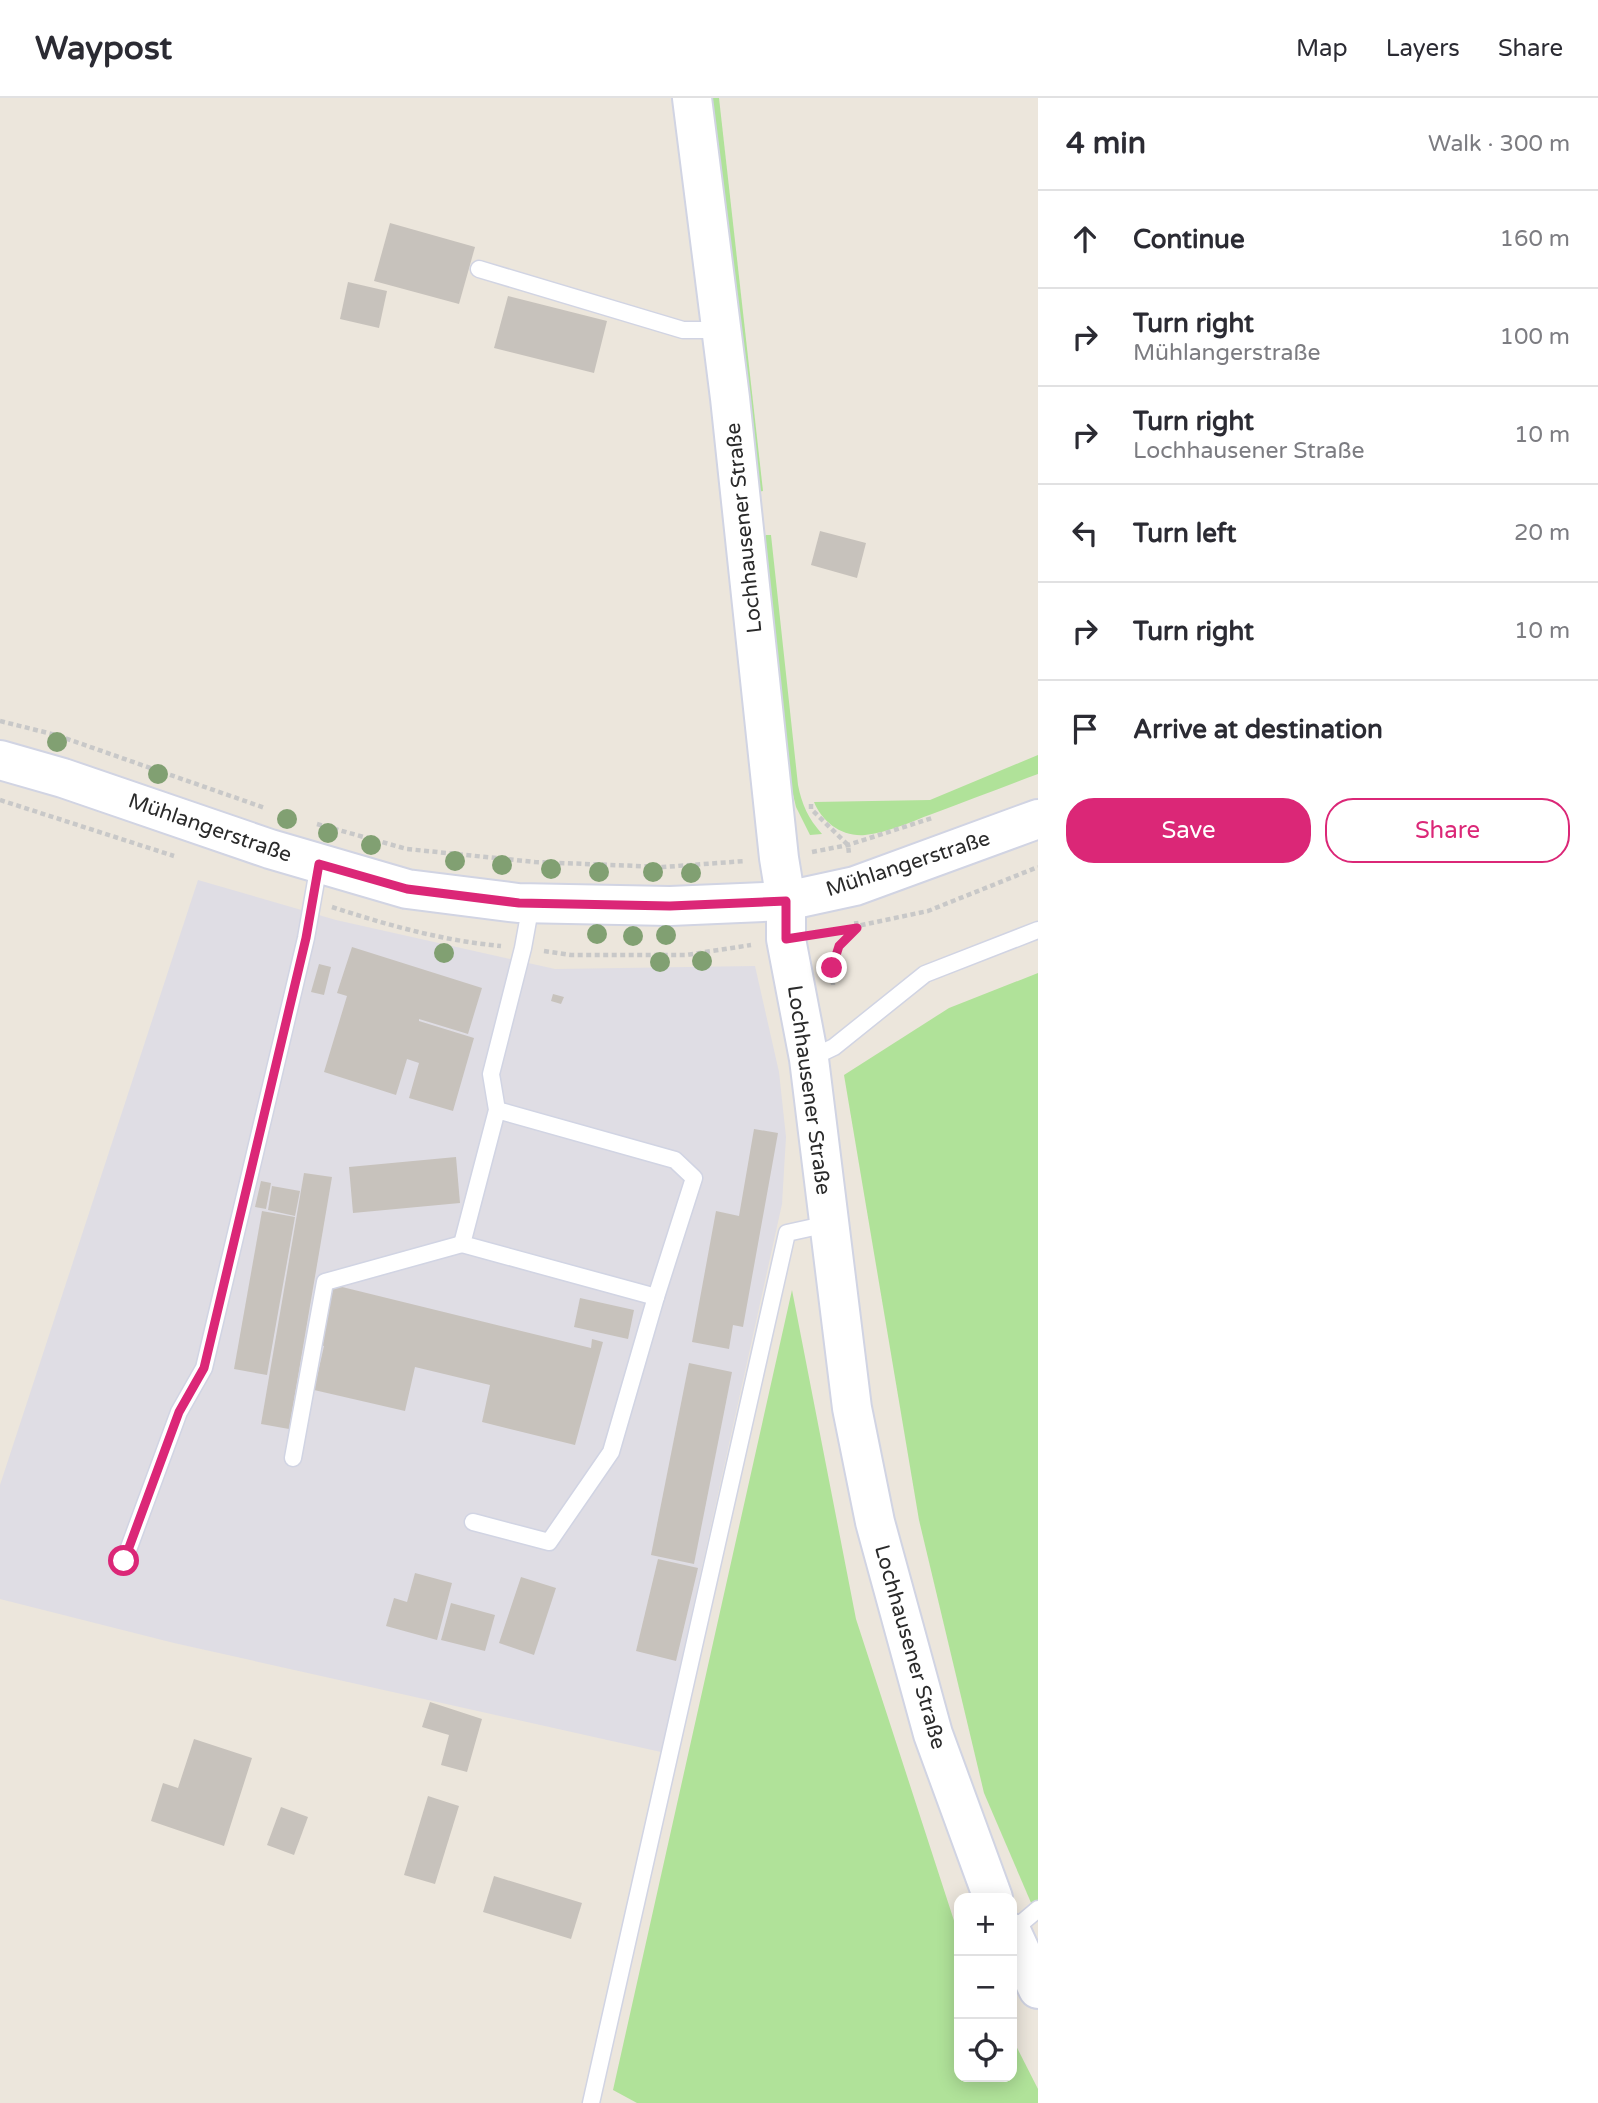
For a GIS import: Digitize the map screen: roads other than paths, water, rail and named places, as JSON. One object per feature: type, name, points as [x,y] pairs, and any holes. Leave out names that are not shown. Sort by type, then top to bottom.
[{"type":"street","name":"Lochhausener Straße","points":[[692,98],[722,330],[779,858],[786,901],[786,939],[809,1059],[852,1408],[874,1522],[933,1734],[991,1893]]},
{"type":"street","name":"Mühlangerstraße","points":[[0,760],[63,778],[270,849],[407,889],[532,903],[670,906],[786,901],[855,886],[1038,820]]},
{"type":"street","points":[[1017,1943],[1038,1989]]},
{"type":"lane","points":[[479,269],[683,330],[722,330]]},
{"type":"lane","points":[[124,1561],[179,1412],[204,1368],[306,938],[319,864]]},
{"type":"lane","points":[[462,1244],[497,1110],[491,1074],[532,903]]},
{"type":"lane","points":[[809,1059],[834,1047],[925,974],[1038,930]]},
{"type":"lane","points":[[473,1522],[549,1542],[611,1452],[694,1178],[675,1160],[497,1110]]},
{"type":"lane","points":[[591,2103],[787,1233],[828,1224]]},
{"type":"lane","points":[[293,1458],[325,1282],[462,1244],[656,1297]]},
{"type":"lane","points":[[1017,1928],[1038,1909]]}]
